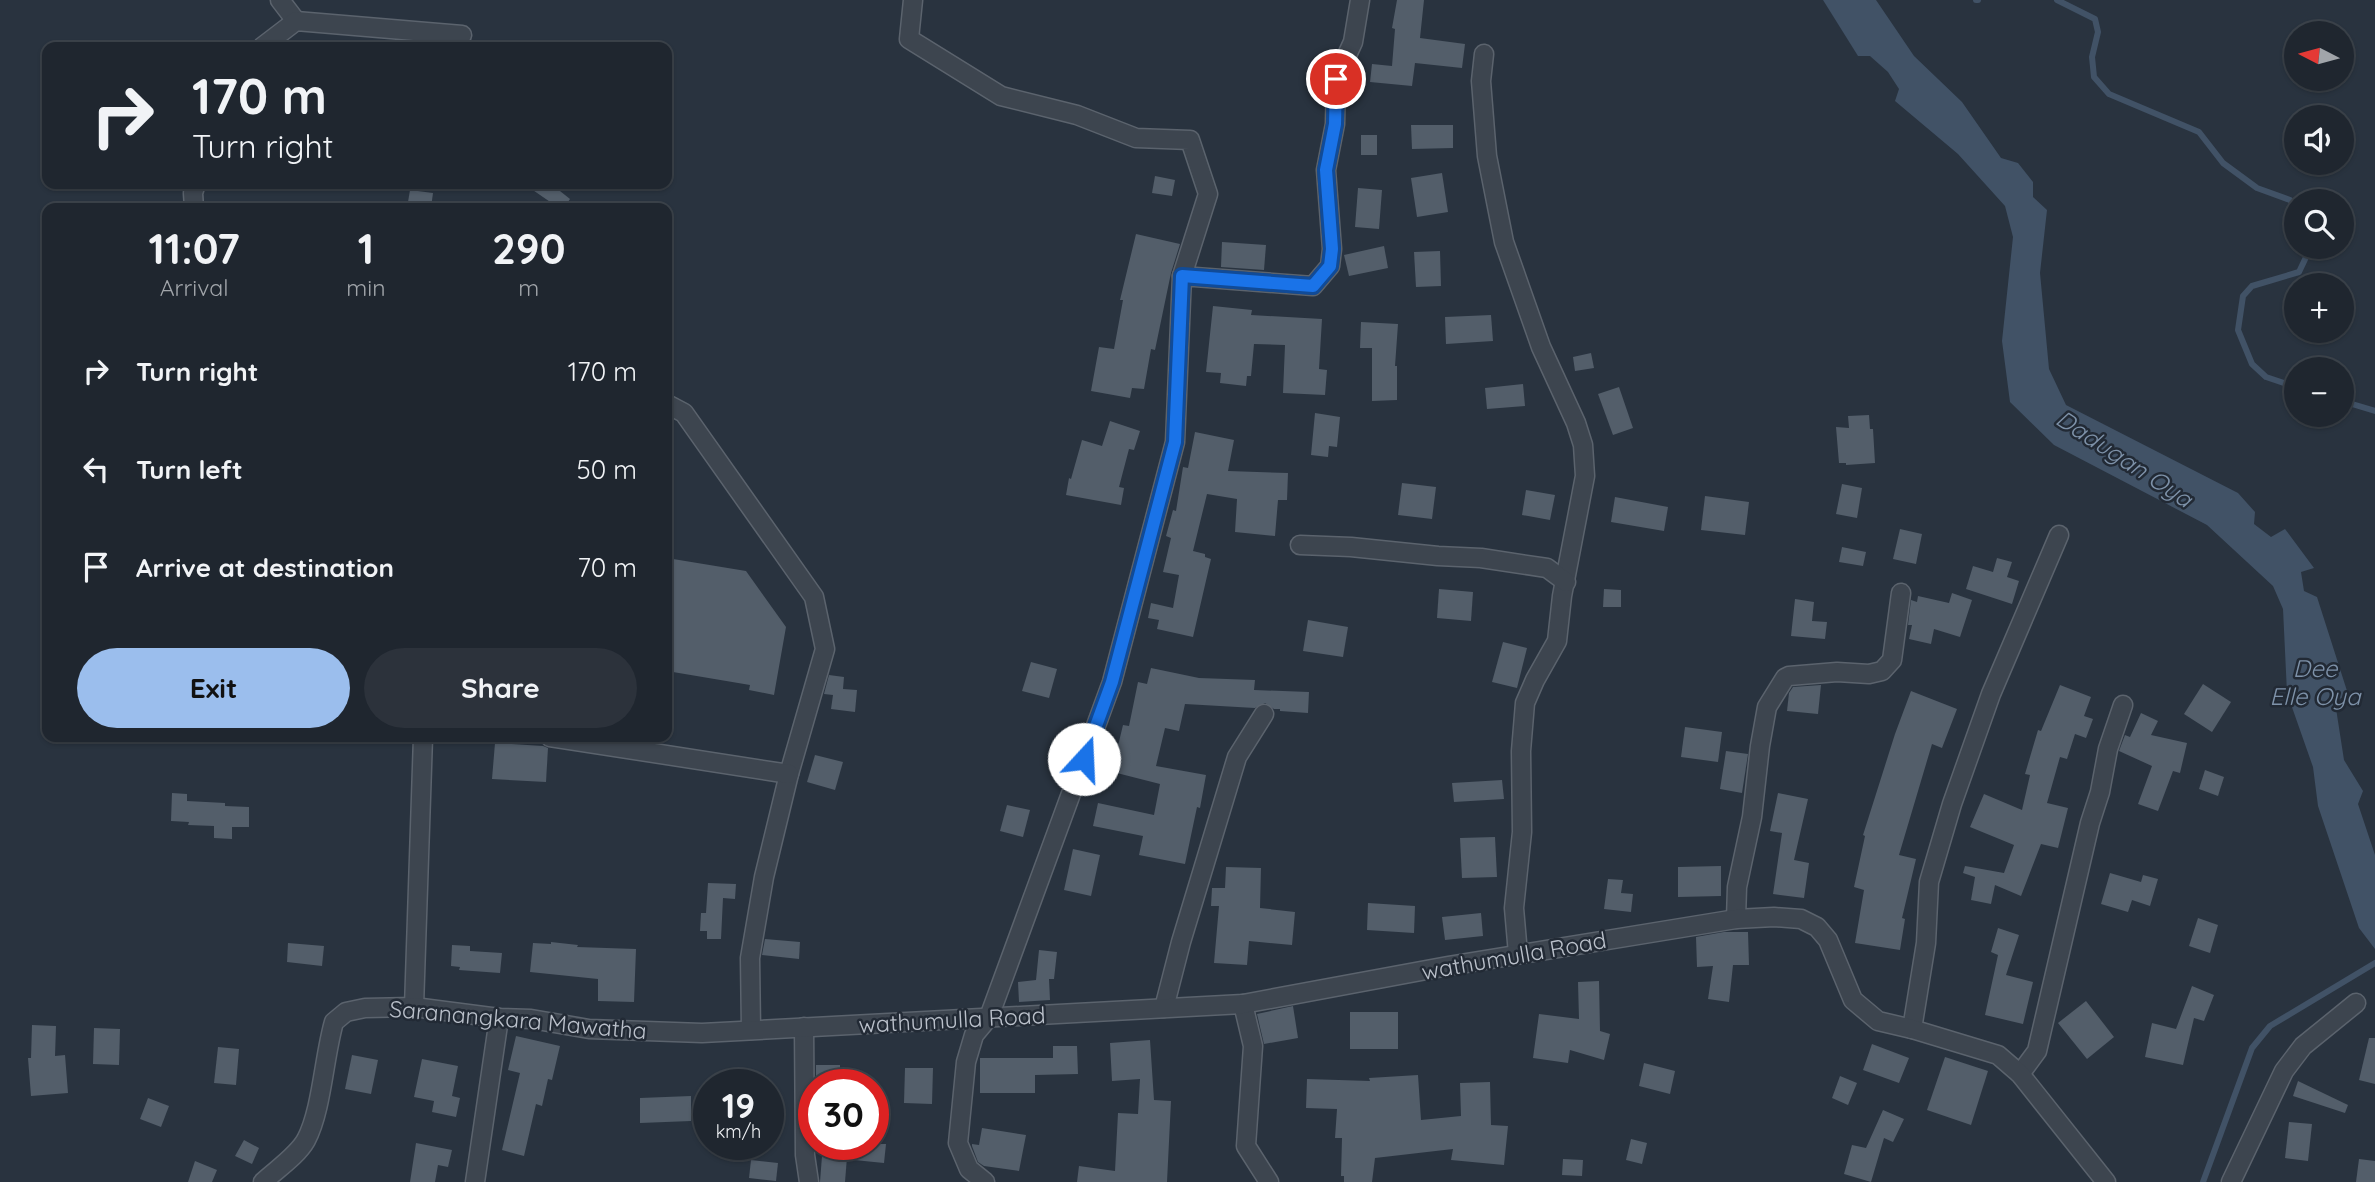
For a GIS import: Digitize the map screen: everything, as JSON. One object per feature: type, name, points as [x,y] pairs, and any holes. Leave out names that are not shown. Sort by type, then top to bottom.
[{"type":"street","points":[[279,0],[296,21]]},
{"type":"street","points":[[913,0],[909,39],[1001,96],[1077,115],[1136,138],[1190,140],[1208,194],[1182,276],[1175,442],[1112,682],[989,1017],[974,1035],[966,1062],[958,1143],[969,1169],[985,1182]]},
{"type":"street","points":[[1182,276],[1313,286],[1330,266],[1332,249],[1326,170],[1335,124],[1336,79],[1353,42],[1360,0]]},
{"type":"street","points":[[269,42],[296,21],[463,35]]},
{"type":"street","points":[[1484,54],[1481,81],[1487,156],[1504,242],[1541,347],[1576,424],[1583,445],[1585,476],[1557,641],[1525,703],[1521,751],[1522,832],[1514,908],[1518,954]]},
{"type":"street","points":[[672,407],[684,413],[814,597],[825,649],[789,774],[764,877],[750,958],[751,1030]]},
{"type":"street","points":[[1912,1029],[1926,943],[1929,882],[1952,804],[1991,694],[2059,535]]},
{"type":"street","points":[[1300,545],[1481,558],[1547,568],[1566,582]]},
{"type":"street","points":[[1736,919],[1737,887],[1752,817],[1767,708],[1785,678],[1789,676],[1869,674],[1882,671],[1892,660],[1901,593]]},
{"type":"street","points":[[2020,1074],[2037,1051],[2108,749],[2123,705]]},
{"type":"street","points":[[1164,1008],[1181,942],[1237,757],[1264,714]]},
{"type":"street","points":[[414,1007],[423,742]]},
{"type":"street","points":[[582,742],[789,774]]},
{"type":"street","name":"wathumulla Road","points":[[804,1027],[1243,1004],[1518,954],[1736,919],[1774,916],[1801,919],[1817,927],[1828,940],[1853,1000],[1878,1021],[1998,1055],[2020,1074],[2106,1182]]},
{"type":"street","points":[[2231,1182],[2284,1071],[2303,1046],[2356,1003]]},
{"type":"street","points":[[1243,1004],[1253,1046],[1246,1146],[1269,1182]]},
{"type":"street","name":"Saranangkara Mawatha","points":[[263,1182],[295,1154],[306,1140],[334,1022],[346,1012],[365,1008],[414,1007],[531,1019],[589,1029],[702,1034],[804,1027]]},
{"type":"street","points":[[475,1182],[499,1017]]},
{"type":"street","points":[[804,1027],[806,1155],[809,1182]]},
{"type":"water","name":"Dee Elle Oya","points":[[1823,0],[1876,0],[1914,56],[1962,102],[2001,158],[2018,163],[2033,182],[2033,197],[2047,210],[2040,273],[2049,369],[2066,405],[2238,493],[2255,512],[2254,524],[2271,537],[2285,529],[2314,568],[2301,572],[2304,591],[2317,597],[2348,694],[2335,702],[2344,760],[2363,791],[2358,804],[2375,855],[2375,949],[2359,928],[2318,806],[2313,767],[2287,693],[2283,609],[2273,586],[2207,525],[2054,445],[2010,402],[2002,341],[2013,237],[2005,206],[1958,154],[1895,101],[1899,89],[1888,72],[1870,56],[1858,56]]},
{"type":"building","points":[[1397,0],[1424,0],[1420,38],[1465,44],[1462,68],[1415,63],[1412,86],[1370,82],[1372,64],[1392,66],[1395,29],[1392,28]]},
{"type":"building","points":[[1411,125],[1453,125],[1453,148],[1412,149]]},
{"type":"building","points":[[1361,135],[1377,135],[1377,155],[1361,155]]},
{"type":"building","points":[[1442,173],[1448,212],[1417,217],[1411,178]]},
{"type":"building","points":[[1155,176],[1175,180],[1172,196],[1152,193]]},
{"type":"building","points":[[1358,188],[1382,190],[1379,229],[1355,227]]},
{"type":"building","points":[[531,189],[562,189],[560,191],[570,199],[567,203],[552,203]]},
{"type":"building","points":[[410,190],[433,193],[432,203],[408,203]]},
{"type":"building","points":[[1136,234],[1180,244],[1171,273],[1155,350],[1151,349],[1144,389],[1132,388],[1130,398],[1091,391],[1099,347],[1114,349],[1123,300],[1120,300]]},
{"type":"building","points":[[1222,242],[1266,245],[1264,270],[1221,267]]},
{"type":"building","points":[[1384,246],[1388,268],[1349,276],[1344,255]]},
{"type":"building","points":[[1440,251],[1441,286],[1416,287],[1414,252]]},
{"type":"building","points":[[1213,306],[1252,310],[1251,315],[1322,319],[1319,369],[1327,370],[1325,395],[1283,393],[1285,345],[1254,344],[1251,376],[1247,376],[1246,386],[1220,383],[1221,373],[1206,372]]},
{"type":"building","points":[[1491,315],[1493,341],[1446,344],[1445,317]]},
{"type":"building","points":[[1361,322],[1398,324],[1395,366],[1397,400],[1372,401],[1372,348],[1360,348]]},
{"type":"building","points":[[1591,353],[1594,368],[1575,371],[1573,357]]},
{"type":"building","points":[[1523,384],[1525,406],[1487,409],[1485,388]]},
{"type":"building","points":[[1619,387],[1633,428],[1613,435],[1598,394]]},
{"type":"building","points":[[1315,413],[1340,417],[1337,447],[1329,446],[1328,457],[1311,455]]},
{"type":"building","points":[[1869,415],[1870,429],[1873,429],[1875,463],[1839,463],[1836,427],[1849,428],[1848,416]]},
{"type":"building","points":[[1110,421],[1140,431],[1134,450],[1129,449],[1119,487],[1124,488],[1121,505],[1066,495],[1082,440],[1102,446]]},
{"type":"building","points":[[1195,432],[1234,440],[1228,471],[1288,473],[1287,500],[1278,500],[1275,536],[1235,532],[1237,499],[1207,494],[1193,551],[1205,554],[1205,557],[1211,559],[1193,637],[1157,629],[1159,620],[1148,618],[1151,603],[1173,608],[1179,575],[1163,572],[1171,538],[1166,536],[1173,510],[1176,511],[1183,467],[1188,468]]},
{"type":"building","points":[[1402,483],[1436,487],[1432,519],[1398,515]]},
{"type":"building","points":[[1842,484],[1862,488],[1857,518],[1836,514]]},
{"type":"building","points":[[1526,490],[1555,495],[1550,520],[1522,515]]},
{"type":"building","points":[[1705,496],[1749,502],[1745,535],[1701,530]]},
{"type":"building","points":[[1615,497],[1668,507],[1664,531],[1611,522]]},
{"type":"building","points":[[1900,529],[1922,534],[1916,564],[1893,559]]},
{"type":"building","points":[[1842,547],[1866,552],[1863,566],[1839,562]]},
{"type":"building","points":[[1997,558],[2012,562],[2007,577],[2019,581],[2012,604],[1966,589],[1973,566],[1993,572]]},
{"type":"building","points":[[672,559],[746,571],[786,627],[774,695],[749,690],[750,685],[672,672]]},
{"type":"building","points":[[1439,589],[1473,592],[1471,621],[1437,618]]},
{"type":"building","points":[[1604,589],[1621,590],[1621,607],[1603,607]]},
{"type":"building","points":[[1952,593],[1972,600],[1960,637],[1934,629],[1931,644],[1909,639],[1912,625],[1908,625],[1911,600],[1917,602],[1918,596],[1949,603]]},
{"type":"building","points":[[1795,599],[1814,602],[1812,621],[1827,622],[1825,639],[1791,636]]},
{"type":"building","points":[[1308,620],[1348,627],[1343,657],[1303,651]]},
{"type":"building","points":[[1503,642],[1527,648],[1517,688],[1492,682]]},
{"type":"building","points":[[1031,662],[1057,669],[1049,698],[1022,691]]},
{"type":"building","points":[[1151,668],[1199,678],[1255,680],[1254,690],[1309,692],[1308,713],[1280,711],[1265,703],[1255,708],[1185,704],[1179,731],[1165,728],[1156,766],[1206,775],[1185,864],[1139,855],[1143,836],[1093,826],[1098,803],[1154,815],[1160,784],[1109,771],[1107,779],[1090,774],[1098,754],[1116,754],[1123,725],[1129,726],[1138,682],[1147,684]]},
{"type":"building","points":[[829,675],[844,677],[843,689],[857,690],[855,712],[831,709],[833,695],[824,694]]},
{"type":"building","points":[[2203,684],[2231,702],[2212,732],[2184,714]]},
{"type":"building","points":[[1821,685],[1818,714],[1787,711],[1789,693],[1793,687]]},
{"type":"building","points":[[2060,685],[2091,697],[2084,716],[2093,719],[2086,738],[2075,734],[2067,759],[2060,757],[2047,803],[2068,808],[2058,848],[2041,844],[2021,896],[1995,885],[1991,904],[1971,900],[1975,877],[1963,873],[1965,866],[2004,873],[2014,845],[1970,827],[1984,794],[2022,810],[2030,775],[2025,774],[2038,730],[2041,731]]},
{"type":"building","points":[[1911,691],[1957,709],[1942,748],[1932,744],[1899,855],[1916,859],[1902,918],[1905,919],[1900,950],[1855,943],[1864,890],[1854,887],[1865,836],[1863,835]]},
{"type":"building","points":[[2141,713],[2158,721],[2151,735],[2187,743],[2180,773],[2173,771],[2158,811],[2138,804],[2152,766],[2119,751],[2125,735],[2130,737]]},
{"type":"building","points":[[1685,727],[1722,732],[1718,762],[1681,757]]},
{"type":"building","points":[[495,743],[548,748],[546,782],[492,779]]},
{"type":"building","points":[[1726,751],[1748,754],[1742,793],[1720,789]]},
{"type":"building","points":[[815,755],[843,762],[835,790],[807,782]]},
{"type":"building","points":[[2205,770],[2224,777],[2218,796],[2199,789]]},
{"type":"building","points":[[1502,780],[1504,799],[1454,802],[1452,783]]},
{"type":"building","points":[[172,793],[187,794],[187,801],[249,807],[249,827],[232,827],[232,839],[214,838],[214,826],[171,821]]},
{"type":"building","points":[[1778,793],[1808,799],[1794,860],[1809,863],[1804,898],[1773,894],[1782,833],[1770,831]]},
{"type":"building","points":[[1007,805],[1030,810],[1023,837],[1000,831]]},
{"type":"building","points":[[1495,837],[1497,877],[1462,878],[1460,838]]},
{"type":"building","points":[[1073,849],[1100,855],[1091,896],[1064,890]]},
{"type":"building","points":[[1721,866],[1721,896],[1678,897],[1678,867]]},
{"type":"building","points":[[1226,867],[1261,868],[1260,908],[1295,912],[1292,945],[1249,941],[1247,965],[1214,963],[1219,906],[1211,906],[1212,888],[1225,888]]},
{"type":"building","points":[[2110,873],[2141,882],[2143,875],[2158,879],[2150,906],[2132,900],[2128,912],[2101,904]]},
{"type":"building","points":[[1608,879],[1623,880],[1621,893],[1633,894],[1631,912],[1604,909]]},
{"type":"building","points":[[708,883],[736,884],[735,899],[723,898],[721,939],[707,939],[707,931],[700,931],[701,913],[706,913]]},
{"type":"building","points":[[1368,903],[1415,906],[1414,933],[1367,930]]},
{"type":"building","points":[[1481,913],[1483,936],[1445,940],[1442,917]]},
{"type":"building","points":[[2198,918],[2218,925],[2210,953],[2189,946]]},
{"type":"building","points":[[1998,928],[2019,935],[2006,975],[2033,982],[2023,1024],[1985,1015],[1998,955],[1991,952]]},
{"type":"building","points":[[1724,932],[1748,932],[1749,965],[1733,965],[1729,1002],[1708,999],[1713,966],[1697,967],[1696,937]]},
{"type":"building","points":[[765,939],[800,942],[799,959],[762,955]]},
{"type":"building","points":[[288,943],[324,946],[322,966],[287,962]]},
{"type":"building","points":[[533,943],[578,945],[577,947],[636,949],[634,1002],[598,1001],[598,979],[530,972]]},
{"type":"building","points":[[452,945],[470,946],[470,951],[502,953],[500,973],[459,970],[460,967],[451,966]]},
{"type":"building","points":[[1039,950],[1057,952],[1054,979],[1049,979],[1050,1000],[1019,1002],[1018,982],[1036,980]]},
{"type":"building","points":[[1599,981],[1600,1031],[1610,1034],[1604,1060],[1570,1050],[1568,1063],[1533,1058],[1539,1014],[1579,1019],[1578,982]]},
{"type":"building","points":[[2192,986],[2214,995],[2204,1021],[2194,1018],[2183,1065],[2145,1057],[2152,1023],[2176,1029]]},
{"type":"building","points":[[2086,1001],[2114,1037],[2087,1059],[2058,1023]]},
{"type":"building","points":[[1293,1006],[1298,1038],[1264,1044],[1257,1014]]},
{"type":"building","points":[[1350,1012],[1398,1012],[1398,1049],[1350,1049]]},
{"type":"building","points":[[32,1025],[56,1026],[55,1056],[65,1055],[68,1093],[31,1096],[28,1058],[31,1058]]},
{"type":"building","points":[[94,1028],[120,1029],[119,1065],[93,1064]]},
{"type":"building","points":[[516,1036],[560,1046],[552,1080],[548,1079],[542,1106],[536,1104],[524,1156],[502,1150],[520,1073],[508,1070]]},
{"type":"building","points":[[2369,1038],[2375,1038],[2375,1084],[2359,1080]]},
{"type":"building","points":[[1150,1040],[1154,1100],[1171,1101],[1167,1182],[1077,1182],[1079,1166],[1115,1171],[1118,1113],[1138,1114],[1140,1079],[1112,1081],[1110,1043]]},
{"type":"building","points":[[1872,1044],[1909,1058],[1899,1083],[1863,1070]]},
{"type":"building","points":[[1053,1046],[1077,1046],[1078,1074],[1035,1075],[1035,1093],[980,1093],[980,1058],[1053,1058]]},
{"type":"building","points":[[218,1047],[239,1049],[236,1085],[214,1083]]},
{"type":"building","points":[[352,1055],[378,1060],[371,1094],[345,1089]]},
{"type":"building","points":[[1945,1057],[1988,1071],[1971,1125],[1927,1110]]},
{"type":"building","points":[[422,1059],[458,1066],[452,1096],[460,1098],[456,1117],[432,1112],[434,1101],[414,1097]]},
{"type":"building","points":[[1644,1063],[1675,1071],[1670,1094],[1639,1086]]},
{"type":"building","points":[[816,1065],[840,1065],[840,1069],[816,1069]]},
{"type":"building","points":[[905,1068],[933,1068],[932,1104],[904,1103]]},
{"type":"building","points":[[1418,1075],[1421,1120],[1461,1116],[1460,1083],[1490,1082],[1491,1125],[1508,1126],[1504,1165],[1451,1160],[1453,1149],[1375,1158],[1372,1182],[1344,1182],[1344,1176],[1341,1176],[1342,1138],[1335,1138],[1337,1109],[1306,1108],[1307,1079],[1370,1081],[1369,1078]]},
{"type":"building","points":[[1840,1076],[1857,1083],[1848,1105],[1832,1098]]},
{"type":"building","points":[[2298,1081],[2348,1105],[2345,1113],[2293,1096]]},
{"type":"building","points":[[691,1096],[691,1121],[640,1123],[640,1098]]},
{"type":"building","points":[[148,1098],[169,1106],[161,1127],[140,1119]]},
{"type":"building","points":[[1883,1110],[1904,1119],[1893,1142],[1884,1138],[1871,1182],[1844,1174],[1852,1145],[1866,1148]]},
{"type":"building","points":[[2289,1122],[2312,1124],[2308,1161],[2285,1158]]},
{"type":"building","points":[[982,1128],[1026,1135],[1019,1171],[984,1166],[978,1162],[972,1144],[979,1145]]},
{"type":"building","points":[[1631,1139],[1647,1143],[1642,1164],[1626,1160]]},
{"type":"building","points":[[244,1140],[259,1148],[252,1164],[235,1156]]},
{"type":"building","points":[[416,1143],[452,1150],[448,1167],[438,1165],[435,1182],[410,1182]]},
{"type":"building","points":[[1563,1159],[1583,1160],[1582,1176],[1562,1175]]},
{"type":"building","points":[[2359,1159],[2375,1161],[2375,1182],[2356,1182]]},
{"type":"building","points":[[751,1160],[778,1163],[776,1181],[749,1178]]},
{"type":"building","points":[[822,1160],[847,1160],[845,1182],[820,1182]]},
{"type":"building","points":[[854,1160],[884,1160],[884,1163]]},
{"type":"building","points":[[195,1161],[217,1170],[212,1182],[188,1182]]},
{"type":"waterway","points":[[2057,0],[2095,19],[2098,32],[2092,57],[2094,77],[2109,94],[2199,132],[2223,163],[2257,188],[2284,198]]},
{"type":"waterway","points":[[2284,383],[2266,377],[2252,364],[2238,330],[2243,296],[2252,286],[2299,272],[2305,259]]},
{"type":"waterway","points":[[2354,405],[2375,411]]},
{"type":"waterway","points":[[2203,1182],[2252,1048],[2270,1026],[2375,963]]},
{"type":"route","points":[[1084,759],[1112,682],[1175,442],[1182,276],[1313,286],[1330,266],[1332,249],[1326,170],[1335,124],[1336,79]]},
{"type":"water label","name":"Dadugan Oya","points":[[2124,459]]}]
